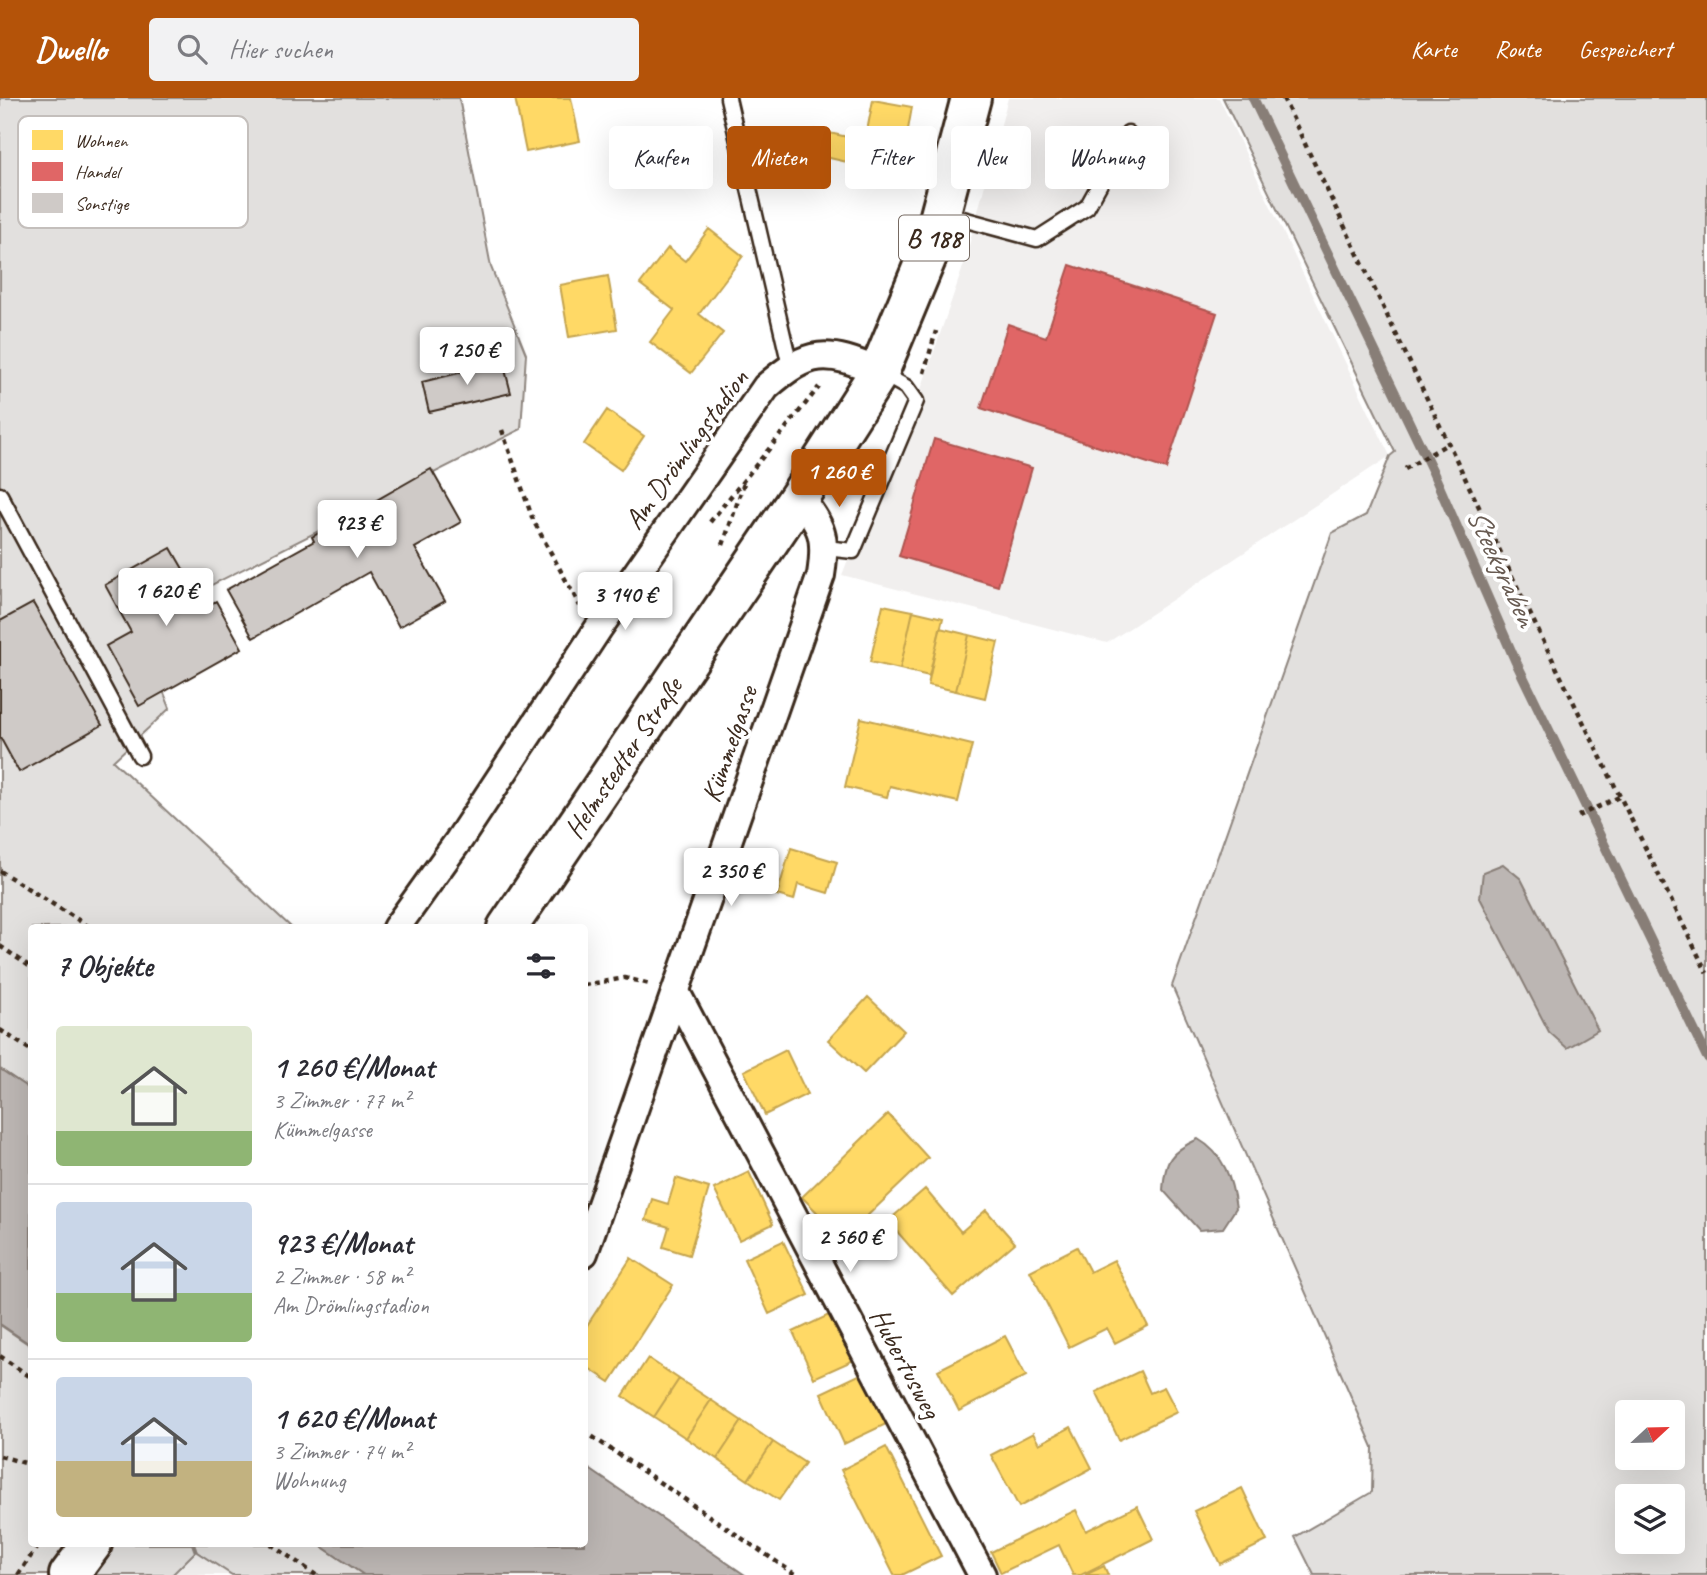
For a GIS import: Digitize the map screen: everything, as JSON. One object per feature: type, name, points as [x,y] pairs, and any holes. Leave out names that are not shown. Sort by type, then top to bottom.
[{"type":"main road","name":"Helmstedter Straße","points":[[510,924],[799,497],[878,372],[916,288],[942,213],[971,98]]},
{"type":"main road","points":[[69,1575],[90,1547]]},
{"type":"street","name":"Am Drömlingstadion","points":[[399,924],[459,841],[598,629],[766,387],[790,366],[817,356],[844,356],[878,372]]},
{"type":"street","points":[[799,497],[820,524],[825,548]]},
{"type":"street","name":"Kümmelgasse","points":[[588,1243],[821,575],[825,548]]},
{"type":"street","name":"Hubertusweg","points":[[677,994],[982,1575]]},
{"type":"lane","points":[[728,98],[790,366]]},
{"type":"lane","points":[[942,213],[1037,239],[1087,207],[1097,189]]},
{"type":"lane","points":[[825,548],[853,551],[916,401],[906,387],[878,372]]},
{"type":"lane","points":[[0,495],[140,756]]},
{"type":"path","points":[[1283,98],[1619,797],[1707,973]]},
{"type":"path","points":[[746,479],[844,356]]},
{"type":"path","points":[[502,430],[533,520],[586,617],[598,629]]},
{"type":"path","points":[[1405,468],[1449,443]]},
{"type":"path","points":[[1578,816],[1619,797]]},
{"type":"path","points":[[0,871],[85,924]]},
{"type":"path","points":[[0,946],[28,965]]},
{"type":"path","points":[[588,984],[625,978],[677,994]]},
{"type":"path","points":[[0,1030],[28,1048]]},
{"type":"path","points":[[0,1356],[28,1375]]},
{"type":"path","points":[[588,1434],[796,1575]]},
{"type":"path","points":[[0,1456],[28,1464]]},
{"type":"path","points":[[18,1575],[37,1547]]},
{"type":"path","points":[[275,1547],[316,1575]]},
{"type":"shaded area","points":[[0,98],[459,98],[491,267],[526,354],[521,429],[136,623],[170,708],[113,761],[288,924],[28,924],[28,1088],[0,1069]]},
{"type":"shaded area","points":[[1008,98],[1219,98],[1390,456],[1107,643],[842,575],[868,508],[916,404],[964,264],[984,189],[1031,189],[1031,126],[1001,126]]},
{"type":"shaded area","points":[[1223,98],[1707,98],[1707,1575],[1314,1575],[1295,1537],[1372,1492],[1373,1447],[1172,986],[1332,533],[1366,515],[1390,456],[1395,452]]},
{"type":"shaded area","points":[[1503,864],[1521,879],[1598,1030],[1567,1048],[1549,1032],[1480,898],[1483,872]]},
{"type":"shaded area","points":[[0,1069],[28,1088],[28,1343],[0,1324]]},
{"type":"shaded area","points":[[1198,1139],[1220,1160],[1232,1187],[1236,1208],[1223,1228],[1199,1230],[1163,1190],[1165,1171],[1171,1158],[1181,1148]]},
{"type":"shaded area","points":[[0,1325],[28,1344],[28,1547],[193,1547],[195,1552],[172,1575],[0,1575]]},
{"type":"shaded area","points":[[588,1468],[745,1575],[364,1575],[322,1547],[588,1547]]},
{"type":"shaded area","points":[[195,1547],[322,1547],[364,1575],[232,1575],[197,1552]]},
{"type":"shaded area","points":[[197,1552],[232,1575],[174,1575]]},
{"type":"building: Wohnen","points":[[515,98],[571,98],[580,141],[526,152]]},
{"type":"building: Wohnen","points":[[873,100],[912,107],[909,126],[868,126]]},
{"type":"building: Wohnen","points":[[831,133],[845,136],[845,162],[831,158]]},
{"type":"building: Wohnen","points":[[709,229],[743,256],[699,314],[723,333],[691,373],[650,342],[674,310],[640,284],[668,248],[685,261]]},
{"type":"building: Wohnen","points":[[608,276],[617,329],[569,337],[560,285]]},
{"type":"building: Wohnen","points":[[607,410],[644,436],[621,470],[584,444]]},
{"type":"building: Wohnen","points":[[883,605],[913,611],[900,669],[870,662]]},
{"type":"building: Wohnen","points":[[913,611],[943,618],[929,676],[900,669]]},
{"type":"building: Wohnen","points":[[940,628],[969,635],[956,691],[928,685]]},
{"type":"building: Wohnen","points":[[969,635],[998,642],[985,698],[956,691]]},
{"type":"building: Wohnen","points":[[861,718],[972,745],[958,802],[890,786],[887,797],[845,787]]},
{"type":"building: Wohnen","points":[[791,848],[837,862],[828,893],[798,884],[794,900],[777,895]]},
{"type":"building: Wohnen","points":[[868,997],[904,1031],[864,1073],[828,1040]]},
{"type":"building: Wohnen","points":[[786,1050],[807,1094],[765,1115],[744,1071]]},
{"type":"building: Wohnen","points":[[888,1114],[928,1158],[843,1239],[802,1197]]},
{"type":"building: Wohnen","points":[[749,1172],[773,1224],[739,1240],[714,1189]]},
{"type":"building: Wohnen","points":[[676,1178],[709,1188],[689,1255],[663,1247],[669,1227],[646,1220],[652,1199],[668,1204]]},
{"type":"building: Wohnen","points":[[925,1189],[961,1232],[986,1210],[1015,1243],[953,1296],[888,1221]]},
{"type":"building: Wohnen","points":[[783,1241],[809,1295],[769,1314],[744,1259]]},
{"type":"building: Wohnen","points":[[1077,1247],[1090,1272],[1114,1260],[1148,1326],[1115,1343],[1107,1328],[1069,1347],[1030,1271]]},
{"type":"building: Wohnen","points":[[631,1258],[673,1285],[610,1382],[588,1368],[588,1324]]},
{"type":"building: Wohnen","points":[[833,1313],[854,1360],[814,1378],[793,1332]]},
{"type":"building: Wohnen","points":[[1005,1336],[1026,1376],[959,1411],[938,1370]]},
{"type":"building: Wohnen","points":[[648,1358],[679,1379],[654,1417],[623,1396]]},
{"type":"building: Wohnen","points":[[1140,1371],[1150,1393],[1164,1387],[1177,1412],[1119,1440],[1096,1392]]},
{"type":"building: Wohnen","points":[[863,1373],[886,1424],[844,1444],[821,1393]]},
{"type":"building: Wohnen","points":[[679,1379],[711,1400],[686,1438],[654,1417]]},
{"type":"building: Wohnen","points":[[711,1400],[742,1421],[717,1459],[686,1438]]},
{"type":"building: Wohnen","points":[[742,1421],[773,1442],[748,1480],[717,1459]]},
{"type":"building: Wohnen","points":[[1071,1427],[1092,1468],[1019,1507],[991,1455],[1033,1433],[1039,1444]]},
{"type":"building: Wohnen","points":[[773,1442],[805,1463],[779,1500],[748,1480]]},
{"type":"building: Wohnen","points":[[886,1447],[941,1556],[902,1575],[894,1575],[841,1470]]},
{"type":"building: Wohnen","points":[[1242,1488],[1267,1541],[1220,1564],[1194,1511]]},
{"type":"building: Wohnen","points":[[1137,1506],[1153,1539],[1081,1575],[1073,1575],[1059,1545],[1001,1573],[991,1552],[1076,1510],[1086,1531]]},
{"type":"building: Wohnen","points":[[1104,1566],[1108,1575],[1085,1575]]},
{"type":"building: Handel","points":[[1070,265],[1217,313],[1166,469],[981,408],[1008,324],[1046,337]]},
{"type":"building: Handel","points":[[934,439],[1032,468],[998,586],[899,556]]},
{"type":"building: Sonstige","points":[[503,362],[511,393],[429,412],[422,382]]},
{"type":"building: Sonstige","points":[[431,469],[461,522],[415,548],[445,601],[399,627],[369,572],[253,638],[226,590],[314,541],[312,537]]},
{"type":"building: Sonstige","points":[[171,548],[205,607],[216,601],[242,648],[139,706],[106,646],[131,632],[105,585]]},
{"type":"building: Sonstige","points":[[33,603],[102,725],[19,772],[0,737],[0,621]]},
{"type":"waterway","name":"Steekgraben","points":[[1253,98],[1432,470],[1515,660],[1707,1057]]}]
